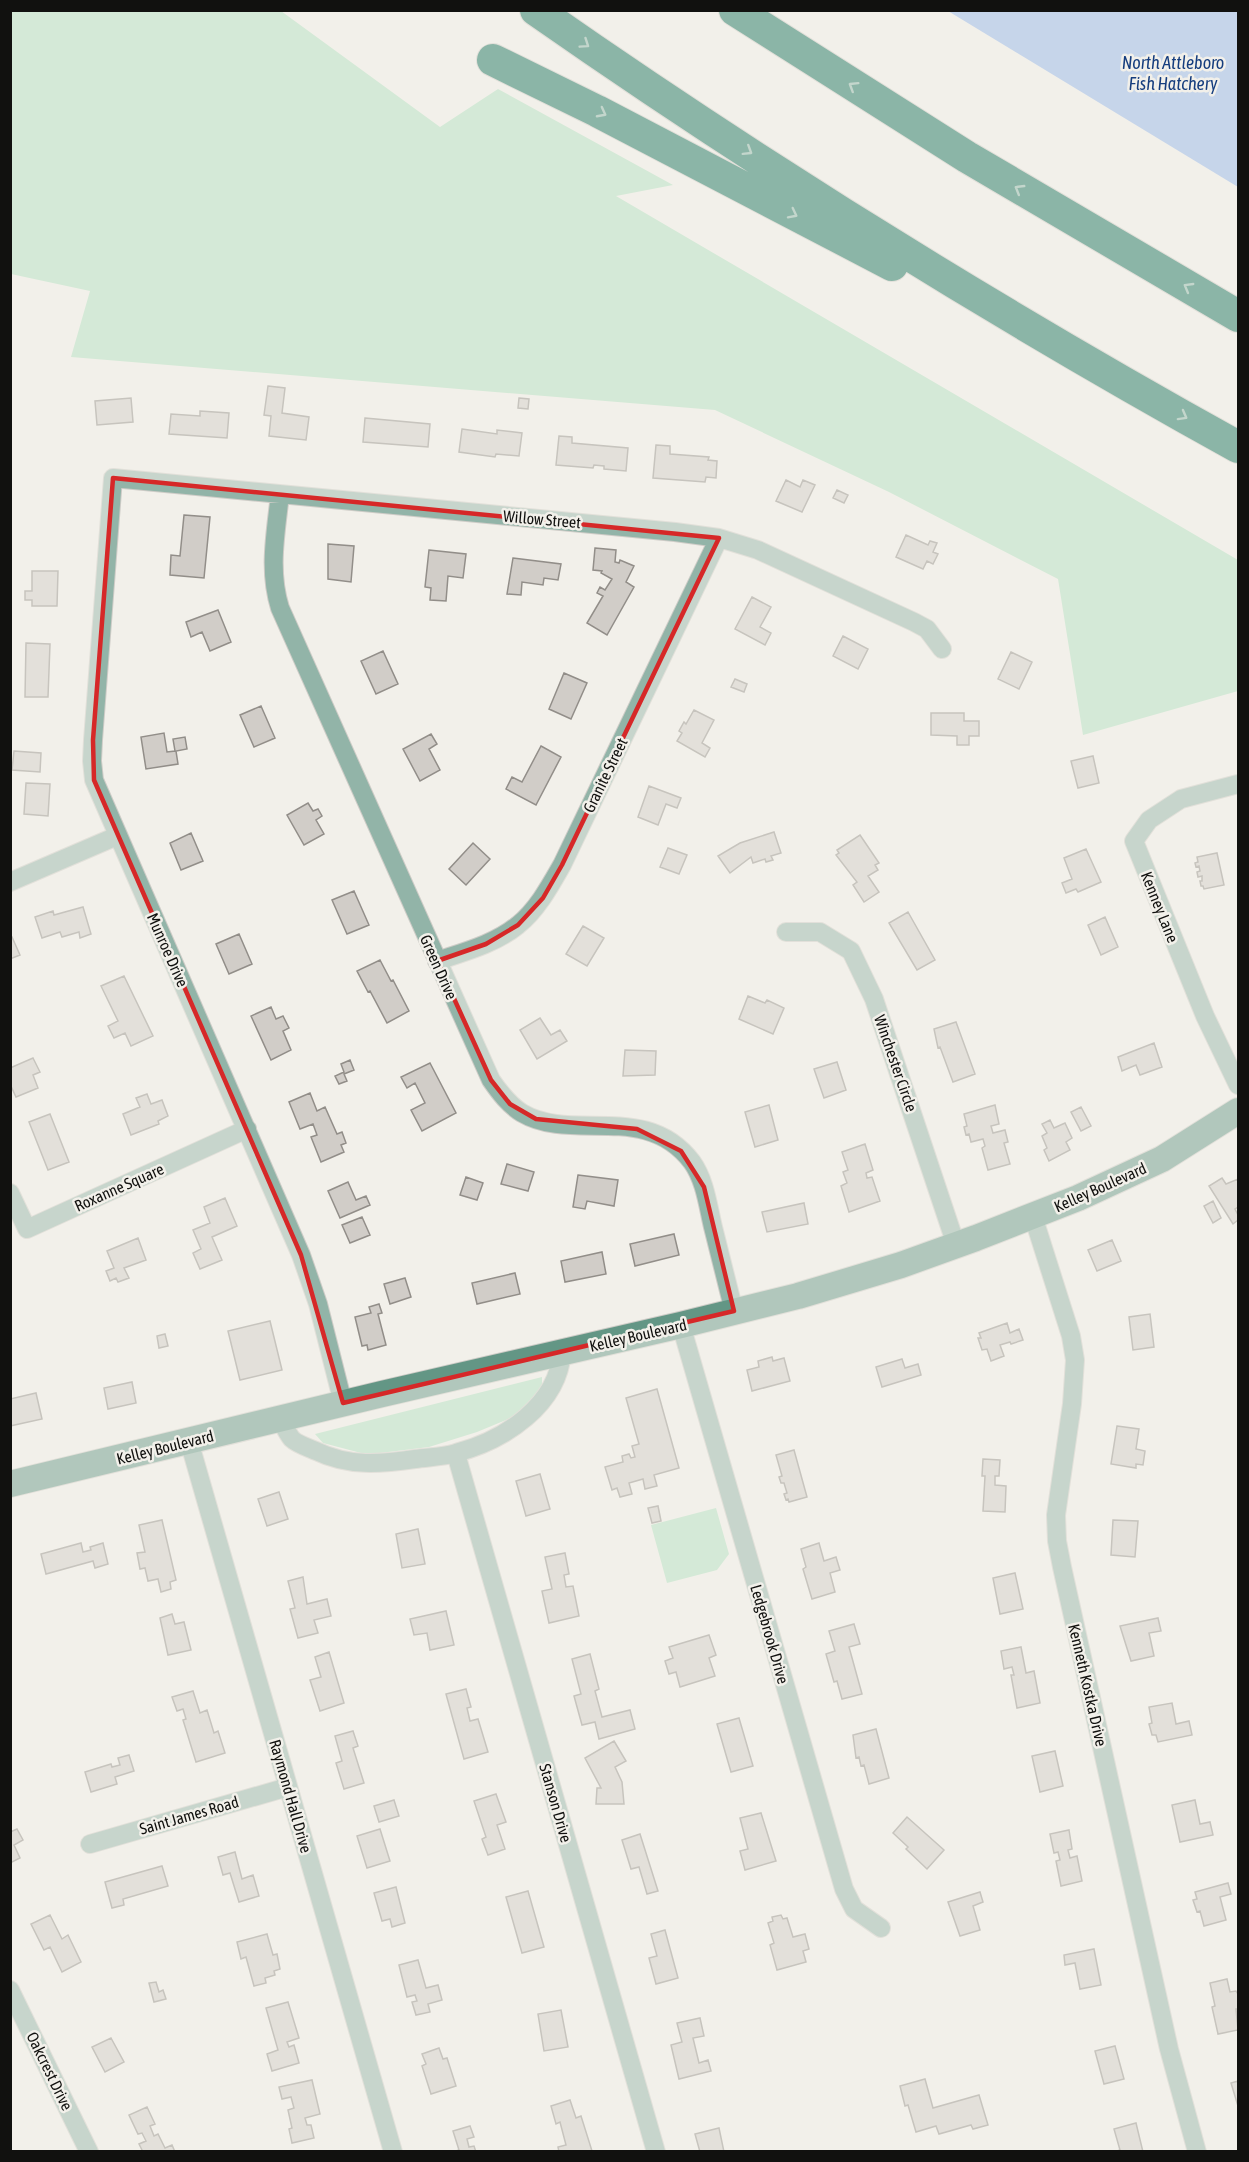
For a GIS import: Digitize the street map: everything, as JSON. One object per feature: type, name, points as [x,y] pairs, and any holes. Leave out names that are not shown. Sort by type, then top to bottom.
[{"type":"highway","points":[[536,10],[656,92],[920,260],[1141,392],[1239,447]]},
{"type":"highway","points":[[735,10],[976,162],[1239,316]]},
{"type":"highway","points":[[493,60],[587,105],[717,175],[1141,392]]},
{"type":"main road","name":"Kelley Boulevard","points":[[10,1484],[344,1403],[681,1325],[798,1296],[901,1265],[1033,1216],[1162,1159],[1239,1111]]},
{"type":"street","name":"Willow Street","points":[[113,478],[719,538],[765,553],[914,622],[927,629],[942,649]]},
{"type":"street","name":"Munroe Drive","points":[[113,478],[92,761],[94,780],[301,1255],[318,1304],[344,1403]]},
{"type":"street","name":"Green Drive","points":[[280,494],[273,562],[273,578],[278,600],[484,1068],[501,1094],[524,1114],[550,1122],[604,1125],[652,1133],[668,1140],[692,1162],[704,1187],[734,1311]]},
{"type":"street","name":"Granite Street","points":[[437,961],[486,944],[518,925],[543,898],[562,865],[719,538]]},
{"type":"street","name":"Kenney Lane","points":[[1239,784],[1180,799],[1149,820],[1134,842],[1204,1016],[1239,1085]]},
{"type":"street","points":[[10,882],[117,836]]},
{"type":"street","name":"Winchester Circle","points":[[786,932],[820,932],[851,951],[874,999],[956,1245]]},
{"type":"street","name":"Roxanne Square","points":[[10,1193],[27,1229],[247,1129]]},
{"type":"street","name":"Kenneth Kostka Drive","points":[[1033,1216],[1071,1336],[1075,1360],[1072,1404],[1056,1515],[1062,1567],[1169,2049],[1197,2151]]},
{"type":"street","name":"Ledgebrook Drive","points":[[681,1325],[844,1889],[854,1909],[881,1928]]},
{"type":"street","points":[[280,1419],[292,1440],[322,1454],[354,1464],[381,1464],[456,1454],[497,1439],[524,1420],[550,1392],[561,1368],[562,1352]]},
{"type":"street","name":"Raymond Hall Drive","points":[[189,1441],[393,2151]]},
{"type":"street","name":"Stanson Drive","points":[[456,1454],[656,2151]]},
{"type":"street","name":"Saint James Road","points":[[90,1844],[288,1787]]},
{"type":"street","name":"Oakcrest Drive","points":[[10,1990],[89,2151]]},
{"type":"highlighted area","points":[[113,478],[719,538],[562,865],[543,898],[518,925],[486,944],[437,961],[491,1080],[510,1104],[536,1119],[637,1129],[681,1151],[704,1187],[734,1311],[343,1403],[301,1255],[94,780],[93,740]]},
{"type":"green space","points":[[11,10],[281,11],[440,127],[498,89],[673,185],[616,196],[1238,560],[1238,691],[1083,735],[1058,579],[889,492],[715,410],[71,357],[90,291],[11,274]]},
{"type":"green space","points":[[542,1377],[542,1390],[520,1413],[477,1432],[429,1447],[361,1453],[323,1443],[315,1434]]},
{"type":"green space","points":[[716,1508],[729,1554],[717,1570],[667,1583],[651,1525]]},
{"type":"water","name":"North Attleboro Fish Hatchery","points":[[948,11],[1238,11],[1238,187]]},
{"type":"building","points":[[268,386],[285,388],[282,413],[309,417],[306,440],[269,436],[271,416],[264,415]]},
{"type":"building","points":[[131,398],[133,422],[97,425],[95,401]]},
{"type":"building","points":[[519,398],[529,399],[528,409],[518,408]]},
{"type":"building","points":[[200,411],[229,413],[227,438],[169,434],[171,414],[200,416]]},
{"type":"building","points":[[365,418],[430,424],[428,447],[363,442]]},
{"type":"building","points":[[462,429],[497,434],[497,430],[522,433],[519,456],[496,454],[495,457],[459,452]]},
{"type":"building","points":[[559,436],[572,437],[572,443],[628,448],[626,471],[604,469],[604,466],[594,465],[593,468],[556,465]]},
{"type":"building","points":[[656,445],[670,446],[670,454],[709,457],[708,460],[717,461],[716,478],[706,477],[705,482],[653,478]]},
{"type":"building","points":[[786,480],[800,487],[803,480],[815,485],[802,512],[776,501]]},
{"type":"building","points":[[837,490],[848,495],[844,503],[833,498]]},
{"type":"building","points":[[184,515],[210,517],[204,578],[170,575],[171,555],[180,556]]},
{"type":"building","points":[[906,535],[928,545],[930,541],[937,543],[933,552],[938,554],[933,564],[927,561],[923,569],[896,557]]},
{"type":"building","points":[[328,544],[354,546],[351,582],[328,579]]},
{"type":"building","points":[[595,548],[616,550],[615,562],[619,563],[620,560],[634,566],[626,582],[634,587],[607,635],[587,623],[603,596],[597,593],[600,587],[605,590],[612,579],[601,573],[602,571],[593,570]]},
{"type":"building","points":[[429,550],[466,554],[463,578],[448,576],[446,601],[430,600],[431,588],[425,587]]},
{"type":"building","points":[[513,558],[561,564],[558,580],[544,578],[543,585],[522,582],[521,595],[507,594]]},
{"type":"building","points":[[32,571],[58,571],[57,606],[32,606],[32,600],[25,600],[25,591],[32,591]]},
{"type":"building","points":[[752,597],[771,607],[760,627],[771,633],[765,645],[735,629]]},
{"type":"building","points":[[218,610],[231,642],[210,651],[202,632],[191,637],[186,622]]},
{"type":"building","points":[[843,636],[868,649],[858,669],[833,656]]},
{"type":"building","points":[[26,643],[50,644],[48,697],[25,697]]},
{"type":"building","points":[[383,651],[398,684],[376,694],[361,661]]},
{"type":"building","points":[[1011,652],[1032,662],[1019,689],[998,679]]},
{"type":"building","points":[[564,673],[587,683],[571,719],[549,709]]},
{"type":"building","points":[[735,679],[747,684],[744,692],[731,687]]},
{"type":"building","points":[[261,706],[275,738],[254,747],[240,715]]},
{"type":"building","points":[[694,710],[714,720],[702,743],[710,748],[705,757],[677,741],[682,733],[679,731]]},
{"type":"building","points":[[931,713],[964,713],[964,721],[979,721],[979,736],[969,736],[969,745],[957,745],[957,736],[931,735]]},
{"type":"building","points":[[164,733],[167,752],[175,751],[173,739],[185,737],[187,749],[176,751],[178,764],[146,769],[141,737]]},
{"type":"building","points":[[431,734],[437,744],[429,749],[440,770],[420,781],[403,749]]},
{"type":"building","points":[[541,746],[561,757],[536,805],[506,789],[512,777],[522,782]]},
{"type":"building","points":[[14,751],[41,753],[40,772],[12,770]]},
{"type":"building","points":[[1093,756],[1099,783],[1078,788],[1071,761]]},
{"type":"building","points":[[26,783],[50,784],[48,816],[24,814]]},
{"type":"building","points":[[649,786],[681,798],[677,808],[666,804],[658,825],[638,817]]},
{"type":"building","points":[[308,803],[313,811],[318,809],[322,816],[316,820],[324,834],[304,845],[287,815]]},
{"type":"building","points":[[774,832],[781,853],[771,856],[773,860],[766,862],[765,859],[753,863],[751,857],[730,873],[718,856],[740,843]]},
{"type":"building","points":[[191,833],[203,861],[181,870],[170,843]]},
{"type":"building","points":[[860,835],[879,863],[875,865],[878,870],[868,876],[879,892],[864,902],[853,885],[857,882],[836,855],[839,853],[837,850]]},
{"type":"building","points":[[473,843],[490,859],[466,885],[449,869]]},
{"type":"building","points":[[668,848],[687,855],[679,874],[660,867]]},
{"type":"building","points":[[1086,849],[1101,882],[1078,892],[1076,889],[1066,893],[1062,883],[1072,879],[1064,858]]},
{"type":"building","points":[[1217,853],[1224,885],[1204,889],[1200,881],[1202,881],[1202,876],[1198,877],[1199,866],[1196,867],[1195,863],[1198,862],[1197,857]]},
{"type":"building","points":[[354,891],[369,925],[347,934],[332,900]]},
{"type":"building","points":[[83,907],[91,934],[80,938],[79,932],[62,937],[60,932],[42,938],[35,917],[53,911],[54,915]]},
{"type":"building","points":[[908,912],[935,960],[917,970],[889,923]]},
{"type":"building","points":[[1105,917],[1118,947],[1101,955],[1088,925]]},
{"type":"building","points":[[583,926],[604,938],[587,966],[566,954]]},
{"type":"building","points":[[239,934],[252,964],[229,974],[216,944]]},
{"type":"building","points":[[12,937],[20,955],[10,959],[10,938]]},
{"type":"building","points":[[380,960],[409,1011],[387,1023],[357,971]]},
{"type":"building","points":[[124,976],[153,1036],[131,1046],[125,1033],[114,1038],[108,1026],[118,1021],[101,986]]},
{"type":"building","points":[[748,996],[765,1003],[767,1000],[784,1008],[773,1034],[739,1019]]},
{"type":"building","points":[[271,1007],[276,1019],[283,1016],[289,1028],[283,1031],[291,1050],[271,1060],[251,1016]]},
{"type":"building","points":[[540,1018],[551,1035],[560,1030],[567,1041],[537,1059],[520,1030]]},
{"type":"building","points":[[956,1022],[975,1074],[953,1082],[940,1047],[938,1048],[934,1029]]},
{"type":"building","points":[[1154,1043],[1162,1067],[1140,1075],[1136,1065],[1122,1071],[1118,1057]]},
{"type":"building","points":[[625,1050],[656,1051],[655,1075],[623,1076]]},
{"type":"building","points":[[33,1058],[40,1072],[33,1075],[38,1088],[16,1097],[10,1084],[10,1068]]},
{"type":"building","points":[[350,1060],[354,1070],[344,1074],[347,1081],[339,1084],[335,1076],[344,1072],[341,1064]]},
{"type":"building","points":[[837,1062],[846,1090],[824,1098],[814,1069]]},
{"type":"building","points":[[430,1063],[456,1113],[422,1131],[411,1110],[425,1103],[415,1083],[407,1088],[401,1077]]},
{"type":"building","points":[[310,1093],[317,1111],[325,1107],[337,1134],[342,1132],[346,1143],[341,1145],[344,1152],[321,1162],[311,1137],[317,1135],[313,1124],[300,1129],[289,1102]]},
{"type":"building","points":[[147,1094],[151,1104],[162,1100],[168,1116],[158,1121],[159,1124],[131,1135],[123,1114],[140,1107],[136,1098]]},
{"type":"building","points":[[769,1105],[778,1140],[755,1147],[745,1112]]},
{"type":"building","points":[[995,1105],[999,1124],[991,1126],[993,1133],[1005,1130],[1008,1142],[1004,1143],[1010,1164],[988,1170],[982,1148],[985,1146],[983,1139],[971,1142],[964,1127],[967,1126],[964,1114]]},
{"type":"building","points":[[1081,1107],[1091,1126],[1081,1131],[1071,1112]]},
{"type":"building","points":[[50,1114],[69,1162],[48,1170],[29,1122]]},
{"type":"building","points":[[1050,1120],[1054,1128],[1065,1123],[1072,1138],[1066,1142],[1070,1150],[1049,1161],[1044,1150],[1047,1148],[1042,1136],[1047,1133],[1042,1124]]},
{"type":"building","points":[[865,1144],[873,1170],[866,1173],[867,1178],[872,1177],[880,1201],[849,1212],[841,1186],[847,1183],[843,1172],[848,1170],[842,1152]]},
{"type":"building","points":[[507,1164],[534,1172],[528,1191],[501,1184]]},
{"type":"building","points":[[578,1175],[618,1180],[614,1206],[587,1201],[585,1209],[573,1207]]},
{"type":"building","points":[[466,1177],[483,1183],[477,1200],[460,1195]]},
{"type":"building","points":[[1222,1178],[1226,1184],[1238,1179],[1238,1207],[1235,1209],[1238,1220],[1233,1224],[1209,1186]]},
{"type":"building","points":[[348,1182],[356,1200],[366,1196],[370,1205],[340,1218],[328,1191]]},
{"type":"building","points":[[225,1198],[237,1226],[212,1237],[222,1260],[200,1269],[193,1253],[201,1249],[193,1230],[210,1223],[204,1207]]},
{"type":"building","points":[[1213,1201],[1221,1218],[1213,1223],[1204,1206]]},
{"type":"building","points":[[804,1203],[808,1224],[767,1232],[762,1212]]},
{"type":"building","points":[[362,1217],[370,1235],[350,1243],[342,1225]]},
{"type":"building","points":[[674,1234],[679,1255],[635,1266],[630,1244]]},
{"type":"building","points":[[138,1238],[146,1260],[124,1268],[129,1278],[118,1282],[116,1278],[110,1281],[106,1271],[114,1268],[107,1251]]},
{"type":"building","points":[[1112,1240],[1121,1261],[1097,1271],[1088,1250]]},
{"type":"building","points":[[602,1252],[606,1274],[565,1282],[561,1261]]},
{"type":"building","points":[[515,1273],[520,1294],[477,1304],[472,1283]]},
{"type":"building","points":[[405,1278],[411,1297],[390,1304],[384,1284]]},
{"type":"building","points":[[379,1304],[382,1313],[378,1314],[386,1345],[368,1350],[367,1345],[362,1346],[355,1317],[371,1313],[369,1307]]},
{"type":"building","points":[[1150,1314],[1154,1347],[1133,1350],[1129,1317]]},
{"type":"building","points":[[270,1321],[282,1370],[240,1380],[228,1331]]},
{"type":"building","points":[[1007,1323],[1010,1333],[1019,1329],[1023,1340],[1000,1345],[1004,1356],[991,1361],[987,1349],[982,1350],[978,1338],[981,1338],[979,1333]]},
{"type":"building","points":[[165,1334],[168,1346],[159,1348],[157,1336]]},
{"type":"building","points":[[772,1357],[773,1361],[784,1358],[790,1381],[752,1391],[747,1370],[759,1367],[758,1361]]},
{"type":"building","points":[[902,1359],[905,1368],[918,1364],[921,1375],[882,1387],[876,1367]]},
{"type":"building","points":[[132,1382],[136,1403],[108,1409],[104,1388]]},
{"type":"building","points":[[657,1389],[679,1468],[654,1475],[657,1486],[645,1489],[643,1479],[629,1483],[632,1494],[620,1497],[617,1488],[612,1490],[605,1467],[623,1462],[622,1456],[629,1454],[631,1458],[635,1457],[632,1446],[639,1444],[626,1398]]},
{"type":"building","points":[[36,1393],[42,1419],[10,1426],[10,1399]]},
{"type":"building","points":[[1117,1426],[1139,1429],[1136,1449],[1145,1451],[1143,1465],[1136,1464],[1136,1468],[1111,1464]]},
{"type":"building","points":[[794,1450],[807,1497],[789,1502],[784,1494],[787,1493],[784,1483],[781,1483],[779,1477],[782,1476],[776,1455]]},
{"type":"building","points":[[983,1459],[1000,1460],[999,1476],[995,1476],[995,1485],[1006,1486],[1005,1512],[983,1511],[985,1476],[982,1476]]},
{"type":"building","points":[[540,1474],[550,1509],[526,1516],[516,1481]]},
{"type":"building","points":[[279,1492],[288,1519],[267,1526],[258,1499]]},
{"type":"building","points":[[658,1506],[661,1521],[652,1523],[648,1508]]},
{"type":"building","points":[[162,1520],[176,1580],[170,1582],[171,1589],[161,1592],[158,1579],[148,1581],[145,1568],[140,1569],[137,1553],[145,1552],[139,1525]]},
{"type":"building","points":[[1113,1520],[1138,1521],[1135,1557],[1111,1555]]},
{"type":"building","points":[[418,1529],[425,1564],[402,1568],[396,1534]]},
{"type":"building","points":[[81,1543],[83,1552],[103,1543],[108,1564],[95,1568],[93,1561],[46,1574],[41,1554]]},
{"type":"building","points":[[819,1543],[824,1561],[836,1557],[840,1570],[830,1573],[835,1592],[812,1599],[803,1569],[806,1567],[801,1549]]},
{"type":"building","points":[[565,1553],[569,1574],[564,1575],[566,1587],[573,1586],[579,1616],[549,1623],[542,1591],[552,1589],[545,1557]]},
{"type":"building","points":[[1015,1573],[1023,1609],[1000,1614],[993,1578]]},
{"type":"building","points":[[303,1577],[307,1604],[327,1599],[331,1616],[314,1620],[318,1633],[298,1638],[290,1609],[295,1608],[288,1581]]},
{"type":"building","points":[[446,1611],[454,1645],[430,1650],[427,1633],[414,1635],[410,1619]]},
{"type":"building","points":[[172,1614],[175,1624],[184,1622],[191,1650],[168,1655],[160,1618]]},
{"type":"building","points":[[1158,1618],[1161,1631],[1149,1633],[1154,1656],[1131,1661],[1120,1626]]},
{"type":"building","points":[[854,1624],[860,1644],[849,1647],[862,1694],[842,1699],[837,1681],[834,1682],[826,1654],[835,1651],[829,1631]]},
{"type":"building","points":[[709,1635],[716,1655],[709,1658],[715,1676],[680,1687],[676,1672],[669,1674],[665,1661],[673,1658],[669,1647]]},
{"type":"building","points":[[1021,1647],[1026,1673],[1034,1671],[1040,1703],[1017,1708],[1011,1675],[1014,1675],[1012,1667],[1004,1669],[1001,1651]]},
{"type":"building","points":[[329,1652],[344,1703],[320,1711],[310,1680],[321,1677],[315,1657]]},
{"type":"building","points":[[590,1654],[599,1689],[595,1691],[602,1717],[630,1710],[635,1729],[599,1739],[595,1722],[582,1725],[574,1696],[581,1694],[572,1659]]},
{"type":"building","points":[[466,1689],[471,1707],[467,1708],[470,1721],[478,1719],[488,1752],[464,1759],[446,1694]]},
{"type":"building","points":[[193,1691],[200,1713],[207,1710],[214,1733],[218,1731],[225,1753],[196,1762],[183,1720],[186,1719],[183,1709],[177,1711],[172,1697]]},
{"type":"building","points":[[1172,1703],[1176,1724],[1189,1721],[1192,1735],[1158,1742],[1156,1735],[1152,1735],[1149,1724],[1152,1723],[1149,1707]]},
{"type":"building","points":[[739,1718],[753,1766],[731,1772],[717,1724]]},
{"type":"building","points":[[876,1729],[889,1778],[869,1784],[864,1765],[861,1766],[859,1757],[856,1758],[853,1735]]},
{"type":"building","points":[[353,1731],[358,1746],[353,1748],[364,1783],[344,1789],[336,1763],[342,1761],[335,1736]]},
{"type":"building","points":[[614,1741],[626,1761],[615,1767],[622,1782],[624,1804],[596,1804],[597,1788],[601,1788],[585,1758]]},
{"type":"building","points":[[1055,1751],[1063,1786],[1040,1792],[1032,1756]]},
{"type":"building","points":[[129,1755],[134,1771],[115,1777],[117,1784],[91,1792],[85,1772],[111,1764],[112,1767],[120,1765],[118,1758]]},
{"type":"building","points":[[496,1794],[506,1822],[497,1825],[505,1849],[488,1855],[482,1839],[486,1837],[474,1801]]},
{"type":"building","points":[[394,1800],[399,1816],[379,1822],[374,1806]]},
{"type":"building","points":[[1195,1800],[1200,1824],[1210,1822],[1213,1835],[1180,1842],[1172,1805]]},
{"type":"building","points":[[761,1813],[776,1861],[745,1870],[740,1851],[748,1849],[740,1818]]},
{"type":"building","points":[[907,1817],[944,1850],[927,1869],[893,1833]]},
{"type":"building","points":[[17,1829],[23,1840],[14,1845],[20,1858],[10,1863],[10,1832]]},
{"type":"building","points":[[380,1829],[390,1861],[367,1868],[357,1836]]},
{"type":"building","points":[[1069,1830],[1072,1849],[1068,1850],[1070,1858],[1077,1856],[1082,1881],[1061,1886],[1056,1861],[1060,1860],[1058,1852],[1054,1853],[1050,1834]]},
{"type":"building","points":[[640,1834],[658,1891],[647,1894],[639,1867],[631,1869],[622,1840]]},
{"type":"building","points":[[235,1852],[242,1879],[253,1875],[259,1896],[239,1902],[230,1873],[223,1875],[218,1857]]},
{"type":"building","points":[[162,1866],[168,1886],[123,1899],[124,1905],[112,1908],[105,1882]]},
{"type":"building","points":[[1228,1883],[1231,1894],[1220,1897],[1226,1920],[1204,1926],[1200,1911],[1197,1912],[1193,1900],[1197,1899],[1195,1892]]},
{"type":"building","points":[[396,1887],[405,1923],[392,1927],[390,1919],[382,1921],[374,1893]]},
{"type":"building","points":[[528,1891],[544,1947],[522,1953],[506,1897]]},
{"type":"building","points":[[980,1892],[983,1902],[973,1906],[980,1930],[960,1936],[948,1902]]},
{"type":"building","points":[[50,1915],[62,1939],[68,1935],[81,1962],[62,1972],[50,1947],[44,1950],[31,1924]]},
{"type":"building","points":[[781,1915],[783,1919],[787,1918],[793,1937],[805,1934],[809,1949],[803,1951],[806,1962],[777,1970],[770,1945],[774,1943],[768,1923],[773,1921],[772,1917]]},
{"type":"building","points":[[665,1930],[678,1978],[656,1984],[649,1958],[657,1956],[651,1934]]},
{"type":"building","points":[[267,1934],[273,1955],[277,1954],[280,1969],[274,1971],[275,1975],[265,1978],[266,1983],[254,1986],[246,1957],[241,1959],[237,1942]]},
{"type":"building","points":[[1094,1949],[1101,1985],[1080,1989],[1075,1963],[1065,1965],[1064,1955]]},
{"type":"building","points":[[418,1960],[426,1988],[438,1985],[442,2000],[428,2004],[430,2012],[416,2015],[412,2002],[417,2001],[415,1995],[407,1997],[399,1965]]},
{"type":"building","points":[[1227,1979],[1230,1992],[1236,1991],[1238,1994],[1238,2009],[1236,2009],[1238,2030],[1218,2034],[1210,1983]]},
{"type":"building","points":[[156,1982],[159,1992],[163,1990],[166,1999],[154,2002],[149,1983]]},
{"type":"building","points":[[288,2002],[299,2038],[287,2042],[289,2047],[294,2045],[299,2063],[272,2071],[267,2054],[278,2050],[266,2008]]},
{"type":"building","points":[[561,2010],[568,2047],[544,2051],[538,2014]]},
{"type":"building","points":[[700,2018],[704,2036],[693,2038],[699,2063],[708,2060],[711,2071],[679,2079],[671,2045],[682,2042],[677,2023]]},
{"type":"building","points":[[111,2038],[124,2062],[105,2072],[92,2047]]},
{"type":"building","points":[[1115,2046],[1124,2079],[1104,2084],[1095,2051]]},
{"type":"building","points":[[439,2048],[443,2059],[447,2058],[456,2086],[431,2094],[422,2066],[426,2064],[422,2054]]},
{"type":"building","points":[[925,2079],[933,2108],[979,2095],[988,2125],[973,2129],[971,2125],[939,2134],[936,2126],[916,2132],[908,2105],[905,2106],[900,2086]]},
{"type":"building","points":[[312,2080],[320,2114],[305,2118],[307,2125],[311,2125],[314,2138],[292,2143],[289,2129],[292,2128],[288,2110],[294,2108],[291,2097],[282,2099],[279,2087]]},
{"type":"building","points":[[1238,2081],[1238,2106],[1231,2083]]},
{"type":"building","points":[[570,2100],[576,2118],[581,2116],[592,2151],[559,2152],[558,2147],[566,2145],[560,2122],[556,2124],[551,2106]]},
{"type":"building","points":[[147,2107],[155,2124],[150,2126],[154,2136],[158,2134],[165,2148],[172,2145],[175,2152],[143,2152],[139,2144],[146,2141],[142,2133],[138,2134],[129,2115]]},
{"type":"building","points":[[1136,2123],[1143,2152],[1114,2152],[1120,2150],[1114,2129]]},
{"type":"building","points":[[470,2126],[474,2137],[467,2139],[469,2147],[474,2146],[476,2152],[453,2152],[459,2150],[453,2131]]},
{"type":"building","points":[[719,2128],[724,2152],[700,2152],[695,2134]]}]
